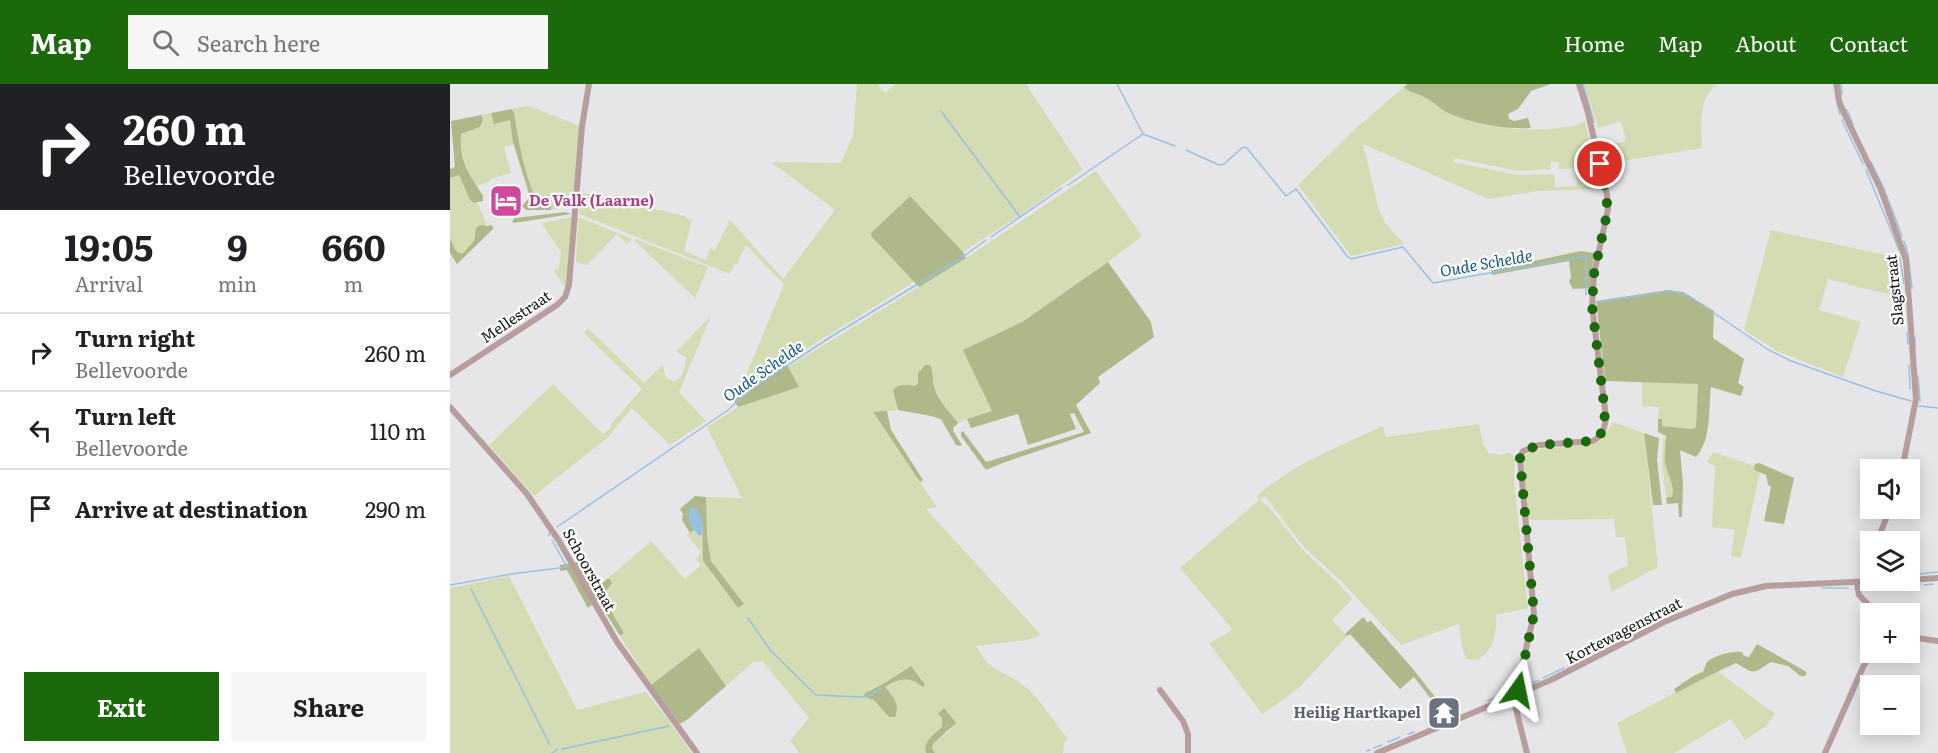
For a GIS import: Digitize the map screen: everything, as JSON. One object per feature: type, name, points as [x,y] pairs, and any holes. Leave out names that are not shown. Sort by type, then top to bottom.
[{"type":"street","name":"Mellestraat","points":[[450,375],[537,319],[565,297],[570,285],[582,126],[589,84]]},
{"type":"street","points":[[1527,753],[1514,701],[1534,614],[1520,458],[1523,451],[1539,445],[1593,441],[1601,435],[1605,426],[1592,306],[1594,274],[1608,209],[1607,195],[1579,84]]},
{"type":"street","name":"Slagstraat","points":[[1837,84],[1839,101],[1881,190],[1906,260],[1916,399],[1904,459]]},
{"type":"street","name":"Schoorstraat","points":[[450,407],[527,494],[560,541],[617,642],[697,753]]},
{"type":"street","points":[[1920,579],[1938,578]]},
{"type":"street","points":[[1860,583],[1858,596],[1865,603]]},
{"type":"street","name":"Kortewagenstraat","points":[[1377,753],[1559,677],[1678,616],[1732,594],[1766,585],[1860,583]]},
{"type":"street","points":[[1920,639],[1938,642]]},
{"type":"street","points":[[1825,753],[1865,663]]},
{"type":"street","points":[[1160,690],[1183,722],[1188,734],[1188,753]]},
{"type":"green space","points":[[857,84],[877,84],[885,93],[896,84],[1026,84],[1083,170],[963,252],[910,196],[871,233],[871,236],[914,282],[814,344],[737,397],[784,284],[746,245],[730,274],[579,214],[582,194],[692,219],[684,251],[706,260],[710,249],[715,250],[730,220],[783,279],[835,210],[771,162],[841,163],[853,136]]},
{"type":"green space","points":[[1407,84],[1551,84],[1531,91],[1518,109],[1508,114],[1509,119],[1514,121],[1528,118],[1531,128],[1511,128],[1457,117],[1427,99],[1408,91],[1404,87]]},
{"type":"green space","points":[[1584,84],[1717,84],[1706,97],[1703,105],[1702,148],[1604,164],[1600,147],[1626,141],[1621,121],[1595,129],[1598,127]]},
{"type":"green space","points":[[1404,87],[1455,115],[1492,126],[1514,129],[1548,129],[1585,121],[1600,189],[1538,191],[1488,199],[1363,144],[1379,210],[1385,223],[1404,244],[1351,256],[1298,185],[1355,129]],"holes":[[[1454,158],[1518,171],[1550,169],[1551,162],[1559,162],[1559,169],[1576,168],[1577,186],[1555,187],[1554,174],[1518,175],[1453,162]]]},
{"type":"green space","points":[[529,106],[580,126],[573,201],[565,207],[551,210],[551,205],[538,200],[529,183],[514,112],[511,109]]},
{"type":"green space","points":[[511,109],[514,112],[530,183],[538,200],[551,205],[551,210],[526,210],[522,206],[530,197],[513,142],[510,120],[494,124],[491,113]]},
{"type":"green space","points":[[491,113],[494,123],[510,120],[514,144],[504,147],[511,173],[490,179],[491,181],[477,186],[464,161],[461,134],[480,127],[483,120],[481,115]]},
{"type":"green space","points":[[481,115],[483,120],[480,127],[461,134],[463,160],[483,196],[483,201],[474,203],[470,200],[459,175],[450,178],[450,169],[455,167],[451,121]]},
{"type":"green space","points":[[1096,171],[1142,236],[1014,327],[992,411],[958,423],[937,395],[930,365],[925,365],[920,369],[918,383],[895,399],[898,410],[873,413],[937,507],[926,509],[1041,635],[1027,640],[976,646],[986,661],[1018,681],[1037,698],[1068,739],[1064,743],[1063,753],[935,753],[932,748],[933,744],[952,729],[942,718],[942,727],[932,736],[926,753],[799,753],[790,741],[809,718],[763,662],[753,662],[726,686],[699,648],[651,685],[620,636],[624,633],[601,596],[612,583],[610,579],[607,579],[651,541],[685,579],[701,565],[696,559],[702,553],[687,535],[694,530],[700,536],[702,534],[703,561],[706,566],[738,608],[743,604],[711,561],[707,537],[706,497],[742,498],[707,427],[738,407],[799,387],[788,367],[966,258]],"holes":[[[910,666],[923,687],[909,680],[895,682],[885,687],[897,705],[897,713],[889,717],[868,690],[883,684]]]},
{"type":"green space","points":[[459,175],[470,200],[478,203],[487,226],[474,234],[474,241],[462,254],[456,251],[450,238],[450,178]]},
{"type":"green space","points":[[910,196],[966,258],[919,287],[871,236],[871,233]]},
{"type":"green space","points":[[565,212],[571,214],[514,223],[512,221],[515,218]]},
{"type":"green space","points":[[573,217],[565,287],[554,271],[559,268],[561,252],[541,223]]},
{"type":"green space","points":[[578,218],[632,239],[627,244],[617,234],[587,265],[576,262]]},
{"type":"green space","points":[[480,225],[491,225],[494,228],[457,264],[450,253],[450,238],[456,251],[462,254],[474,241],[476,228]]},
{"type":"green space","points":[[1771,230],[1899,258],[1903,298],[1828,279],[1819,310],[1861,322],[1843,377],[1777,351],[1744,330]]},
{"type":"green space","points":[[634,240],[708,267],[695,298]]},
{"type":"green space","points":[[1581,251],[1594,253],[1590,288],[1573,289],[1569,282],[1571,277],[1569,261],[1492,275],[1491,270]]},
{"type":"green space","points":[[1108,262],[1151,322],[1154,337],[1098,377],[1100,383],[1076,405],[1091,433],[986,470],[961,436],[963,431],[986,462],[1084,432],[1074,413],[1070,414],[1076,429],[1028,445],[1018,414],[971,428],[967,419],[992,411],[963,350],[1022,322]]},
{"type":"green space","points":[[1668,290],[1683,292],[1714,311],[1713,338],[1744,359],[1738,383],[1744,387],[1741,396],[1711,387],[1705,442],[1696,457],[1680,450],[1683,483],[1682,517],[1679,517],[1678,503],[1667,504],[1666,498],[1672,497],[1672,487],[1665,462],[1666,436],[1658,432],[1658,419],[1662,419],[1662,426],[1692,429],[1696,427],[1698,384],[1605,381],[1596,301]]},
{"type":"green space","points":[[711,316],[679,392],[706,421],[670,445],[632,408],[607,438],[534,496],[489,445],[553,384],[603,434],[611,428],[611,424],[642,389],[584,333],[588,328],[644,383],[663,365],[666,377],[674,381],[681,377],[687,358],[676,352]]},
{"type":"green space","points":[[786,363],[799,387],[738,407],[734,401],[737,397]]},
{"type":"green space","points":[[925,365],[930,365],[937,395],[958,423],[953,428],[962,445],[960,446],[956,445],[941,419],[898,410],[893,391],[900,386],[915,386],[918,383],[918,373]]},
{"type":"green space","points":[[1642,381],[1698,384],[1696,427],[1693,429],[1662,426],[1662,419],[1658,419],[1659,407],[1642,406]]},
{"type":"green space","points":[[887,411],[891,430],[923,480],[920,482],[873,412]]},
{"type":"green space","points":[[1613,422],[1644,433],[1658,567],[1611,592],[1608,575],[1628,565],[1625,537],[1616,537],[1614,519],[1532,520],[1528,518],[1524,459],[1528,452],[1533,450],[1595,444],[1603,438]]},
{"type":"green space","points":[[1479,424],[1483,445],[1489,453],[1500,455],[1510,453],[1515,458],[1514,481],[1528,608],[1496,615],[1494,638],[1482,657],[1467,659],[1462,646],[1459,624],[1401,645],[1341,581],[1303,546],[1265,496],[1260,500],[1269,507],[1302,549],[1352,599],[1332,620],[1347,636],[1298,689],[1262,714],[1209,643],[1233,630],[1180,568],[1259,500],[1257,496],[1285,474],[1333,448],[1383,426],[1386,437]]},
{"type":"green space","points":[[1644,433],[1659,438],[1657,460],[1662,505],[1653,505]]},
{"type":"green space","points":[[1663,438],[1666,440],[1665,461],[1672,485],[1672,498],[1666,498],[1662,463]]},
{"type":"green space","points":[[1713,452],[1755,466],[1754,470],[1760,473],[1741,558],[1731,556],[1735,530],[1712,527],[1715,466],[1707,462]]},
{"type":"green space","points":[[1759,463],[1794,478],[1784,524],[1764,521],[1771,487],[1768,485],[1766,475],[1754,470],[1755,464]]},
{"type":"green space","points":[[695,496],[706,497],[707,537],[711,561],[744,604],[738,608],[703,561],[702,519],[690,522],[694,530],[690,533],[682,520],[683,514],[680,509]]},
{"type":"green space","points":[[577,562],[594,591],[610,579],[612,583],[602,596],[624,633],[620,636],[598,600],[588,608],[567,570],[560,571],[560,565]]},
{"type":"green space","points":[[509,576],[577,710],[646,692],[692,753],[450,753],[450,588]]},
{"type":"green space","points":[[1363,617],[1368,623],[1370,620],[1450,716],[1445,717],[1414,677],[1400,689],[1350,634],[1347,636],[1345,634]]},
{"type":"green space","points":[[1757,644],[1807,673],[1805,676],[1800,676],[1788,666],[1771,662],[1753,672],[1736,663],[1676,693],[1674,689],[1703,672],[1707,663],[1714,657],[1742,652],[1744,656],[1749,657]]},
{"type":"green space","points":[[699,648],[726,686],[680,724],[651,685]]},
{"type":"green space","points":[[911,666],[925,685],[923,687],[914,681],[904,680],[885,687],[896,704],[895,717],[889,717],[874,700],[864,697],[865,693]]},
{"type":"green space","points":[[1717,671],[1775,714],[1765,727],[1745,740],[1731,719],[1674,753],[1627,753],[1617,723]]},
{"type":"green space","points":[[944,708],[956,723],[933,744],[932,748],[935,753],[926,753],[928,741],[942,727],[942,718],[938,714]]},
{"type":"water","points":[[691,507],[696,508],[702,519],[700,536],[690,523]]},
{"type":"waterway","points":[[1117,84],[1143,134]]},
{"type":"waterway","points":[[1583,84],[1594,122]]},
{"type":"waterway","points":[[1834,84],[1836,98]]},
{"type":"waterway","points":[[1841,84],[1842,94]]},
{"type":"waterway","points":[[1837,103],[1840,114]]},
{"type":"waterway","points":[[1847,110],[1853,124]]},
{"type":"waterway","points":[[941,111],[1020,217]]},
{"type":"waterway","points":[[1842,120],[1863,164]]},
{"type":"waterway","name":"Oude Schelde","points":[[1068,185],[1143,134],[1175,146]]},
{"type":"waterway","name":"Oude Schelde","points":[[1186,150],[1219,165],[1224,164],[1246,147],[1286,196],[1296,189],[1351,259],[1403,247],[1433,283],[1586,256],[1586,295]]},
{"type":"waterway","points":[[1871,162],[1902,236]]},
{"type":"waterway","points":[[1866,170],[1899,250]]},
{"type":"waterway","name":"Oude Schelde","points":[[991,237],[1062,188]]},
{"type":"waterway","name":"Oude Schelde","points":[[557,527],[728,410],[750,390],[986,240]]},
{"type":"waterway","points":[[1904,241],[1912,288]]},
{"type":"waterway","points":[[1900,258],[1904,284]]},
{"type":"waterway","name":"Oude Schelde","points":[[1598,302],[1671,291],[1689,296],[1767,349],[1791,361],[1911,401]]},
{"type":"waterway","points":[[1907,332],[1908,344]]},
{"type":"waterway","points":[[1915,338],[1915,349]]},
{"type":"waterway","points":[[1909,365],[1910,389]]},
{"type":"waterway","points":[[1918,376],[1920,401]]},
{"type":"waterway","name":"Oude Schelde","points":[[1919,406],[1938,408]]},
{"type":"waterway","name":"Oude Schelde","points":[[450,585],[567,567],[552,540]]},
{"type":"waterway","points":[[1920,574],[1938,572]]},
{"type":"waterway","points":[[1924,585],[1933,584]]},
{"type":"waterway","points":[[1822,588],[1848,588]]},
{"type":"waterway","points":[[471,589],[550,745]]},
{"type":"waterway","points":[[748,618],[771,651],[816,695],[860,697],[869,696],[882,688]]},
{"type":"waterway","points":[[1568,666],[1605,647]]},
{"type":"waterway","points":[[1543,678],[1564,668]]},
{"type":"waterway","points":[[1524,686],[1539,680]]},
{"type":"waterway","points":[[1504,694],[1512,690],[1515,682]]},
{"type":"waterway","points":[[1488,701],[1499,696]]},
{"type":"waterway","points":[[1429,725],[1437,722]]},
{"type":"waterway","points":[[562,749],[669,726]]},
{"type":"waterway","points":[[1408,734],[1414,732]]},
{"type":"waterway","points":[[1388,742],[1400,737]]},
{"type":"waterway","points":[[1374,748],[1382,745]]},
{"type":"waterway","points":[[552,753],[558,749]]},
{"type":"place","name":"De Valk (Laarne)","points":[[506,201]]},
{"type":"place","name":"Heilig Hartkapel","points":[[1444,713]]},
{"type":"route","points":[[1518,690],[1534,614],[1520,458],[1523,451],[1530,447],[1593,441],[1601,435],[1605,426],[1592,306],[1594,274],[1608,209],[1600,164]]}]
